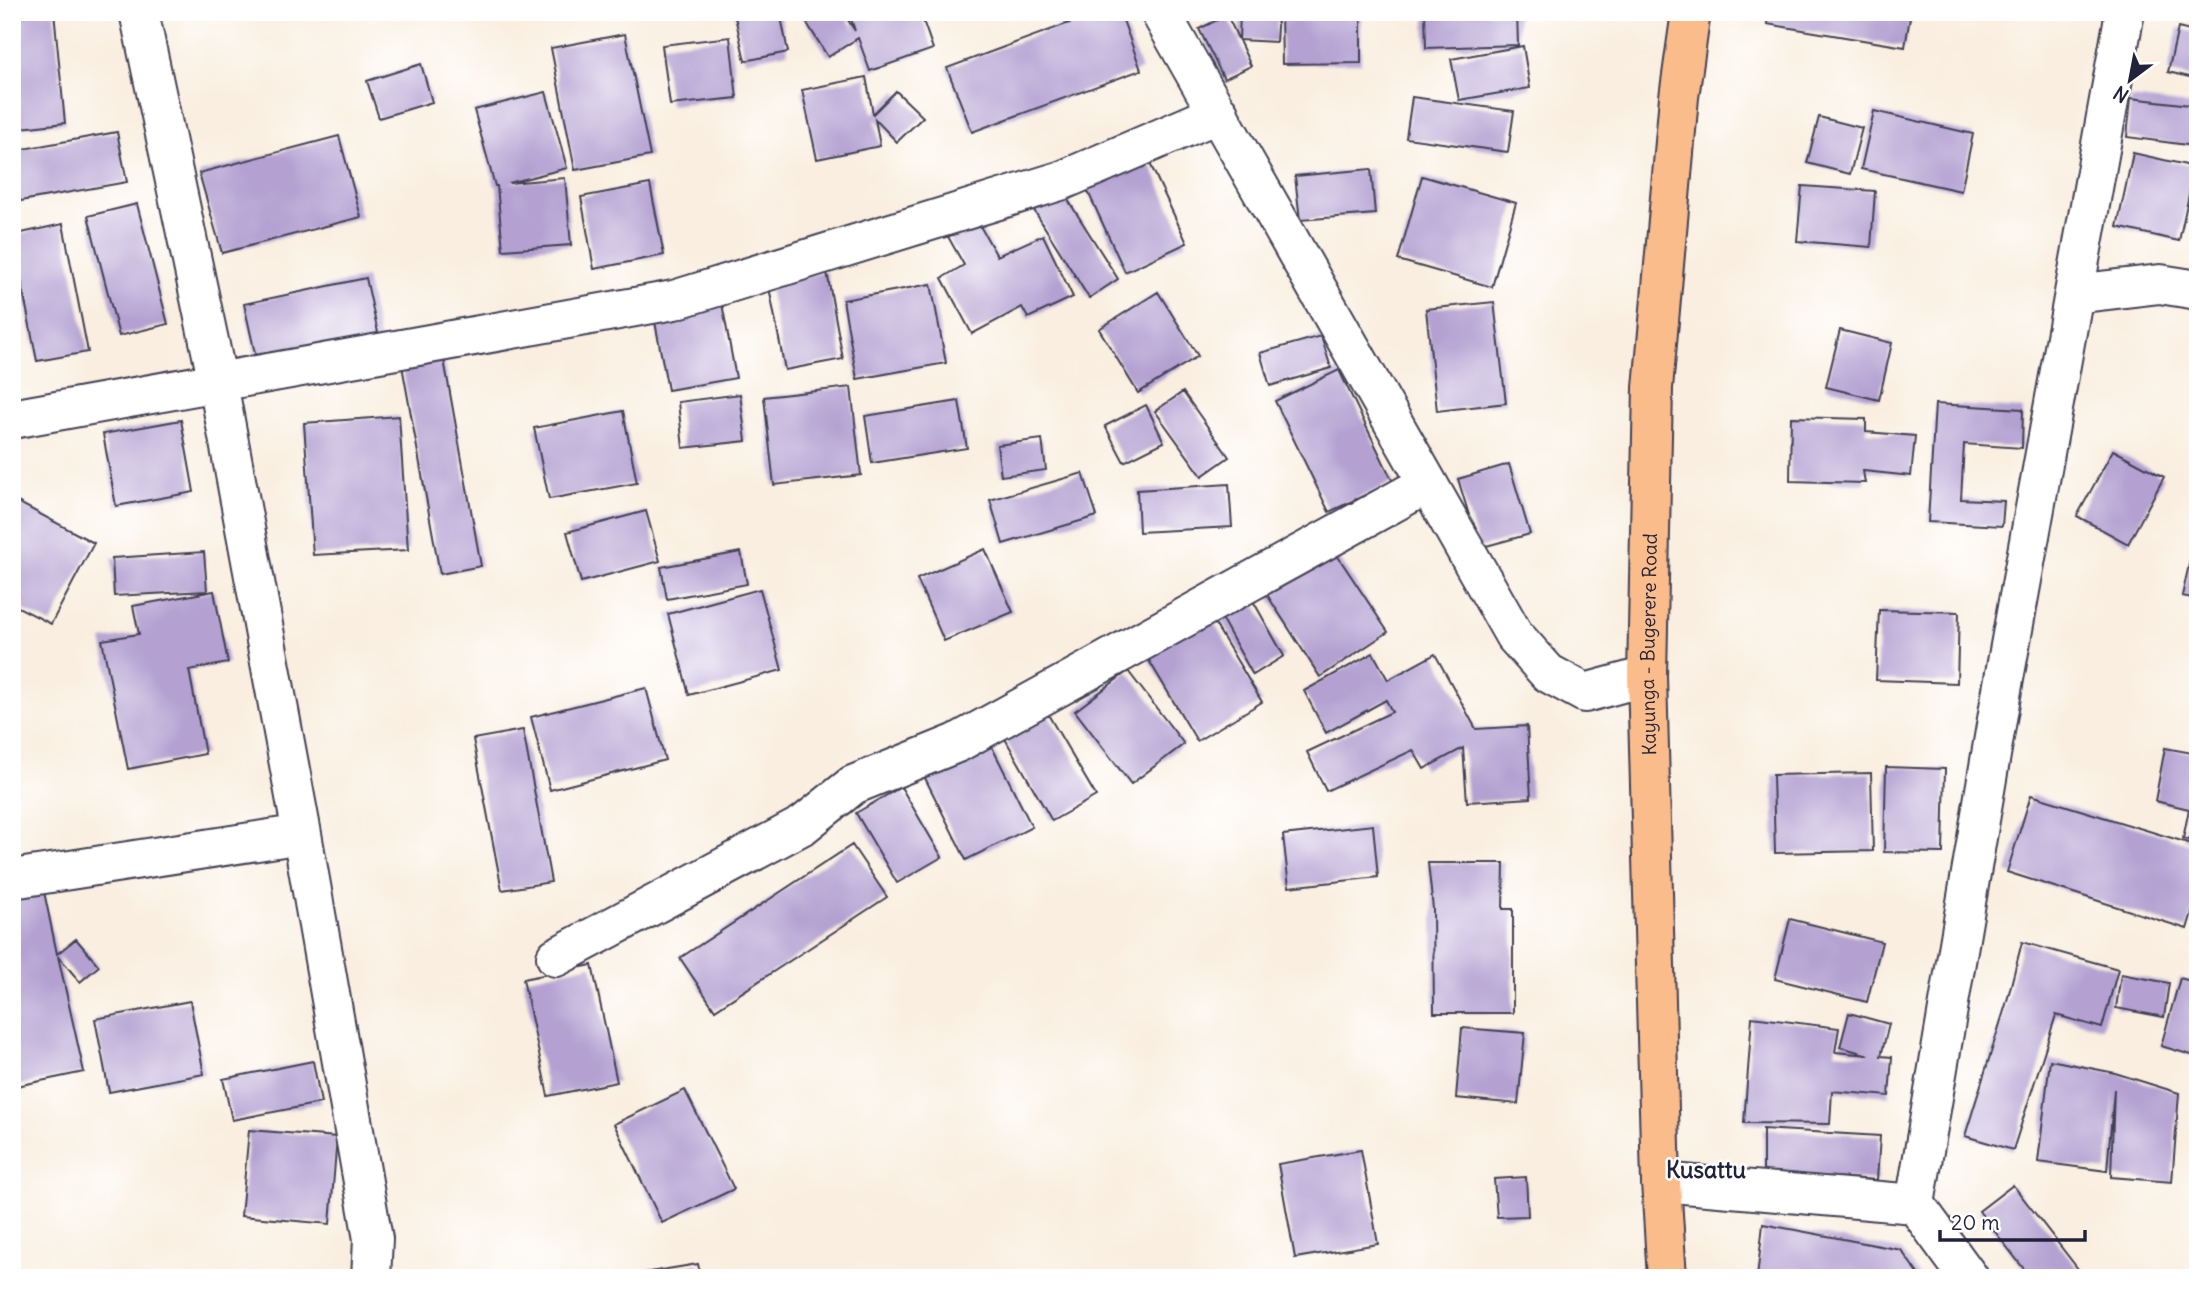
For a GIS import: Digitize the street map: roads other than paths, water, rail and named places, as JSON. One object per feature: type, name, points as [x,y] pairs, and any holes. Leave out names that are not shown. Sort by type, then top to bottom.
[{"type":"main road","name":"Kayunga - Bugerere Road","points":[[1667,1278],[1661,1182],[1647,676],[1653,388],[1679,97],[1691,12]]},
{"type":"street","points":[[139,12],[218,383],[302,834],[373,1239],[371,1278]]},
{"type":"street","points":[[1160,12],[1514,635],[1548,673],[1585,693],[1647,676]]},
{"type":"street","points":[[1969,1278],[1914,1204],[2002,690],[2125,12]]},
{"type":"street","points":[[12,419],[674,300],[1063,180],[1219,113]]},
{"type":"street","points":[[2074,294],[2160,284],[2198,290]]},
{"type":"street","points":[[556,957],[803,825],[853,785],[957,743],[1427,484]]},
{"type":"street","points":[[12,879],[302,834]]},
{"type":"street","points":[[1661,1182],[1914,1204]]},
{"type":"district","name":"Kusattu","points":[[1706,1170]]}]
